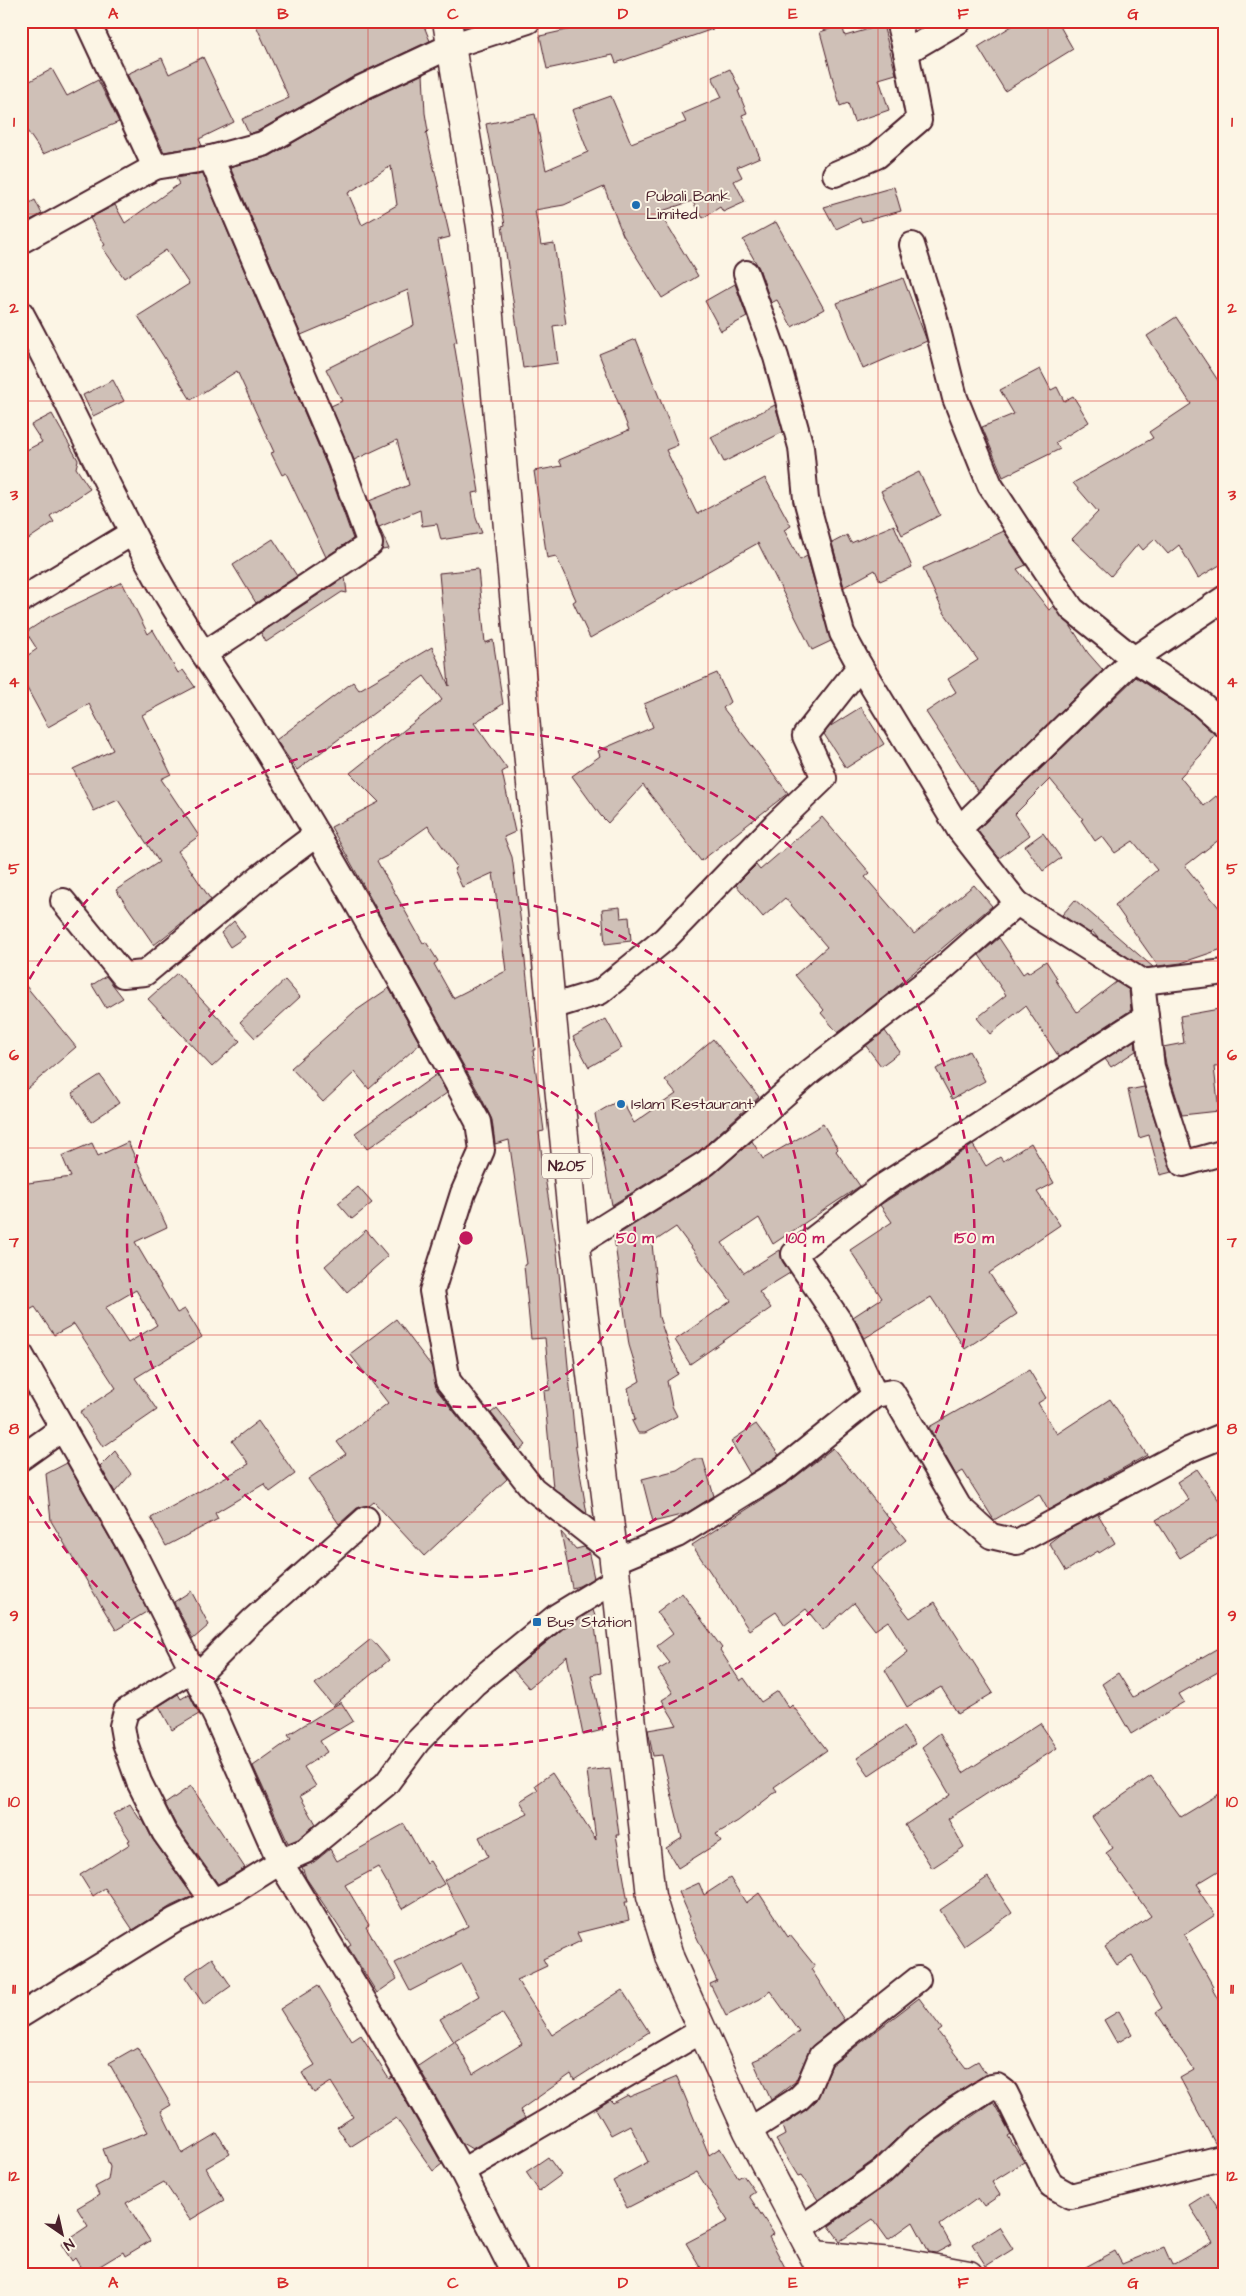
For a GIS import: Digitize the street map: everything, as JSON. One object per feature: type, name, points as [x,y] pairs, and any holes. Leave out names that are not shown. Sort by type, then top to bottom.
[{"type":"main road","name":"N205","points":[[449,34],[481,227],[551,1008],[575,1245],[615,1564],[651,1896],[670,1959],[748,2131],[819,2265]]},
{"type":"main road","points":[[819,2265],[903,2263],[969,2275]]},
{"type":"street","points":[[87,21],[154,167]]},
{"type":"street","points":[[21,241],[154,167],[211,158],[263,144],[361,88],[449,34],[528,21]]},
{"type":"street","points":[[834,174],[877,156],[919,120],[898,21]]},
{"type":"street","points":[[906,52],[959,21]]},
{"type":"street","points":[[204,654],[370,544],[340,462],[211,158]]},
{"type":"street","points":[[912,245],[934,314],[955,398],[990,485],[1072,609],[1134,659],[1199,702],[1225,725]]},
{"type":"street","points":[[746,273],[776,357],[798,438],[806,499],[842,633],[959,829],[1017,903],[1142,982],[1225,972]]},
{"type":"street","points":[[21,313],[56,376],[132,533],[163,589],[274,763],[379,940],[478,1122],[482,1150],[463,1193],[432,1291],[448,1381],[533,1489],[615,1564]]},
{"type":"street","points":[[21,600],[132,533]]},
{"type":"street","points":[[959,829],[1134,659],[1225,598]]},
{"type":"street","points":[[551,1008],[600,992],[665,939],[775,825],[824,778],[805,736],[860,666]]},
{"type":"street","points":[[63,901],[123,975],[145,973],[316,834]]},
{"type":"street","points":[[575,1245],[706,1163],[811,1071],[939,972],[1017,903]]},
{"type":"street","points":[[1142,982],[1152,1067],[1183,1164],[1225,1152]]},
{"type":"street","points":[[875,1395],[844,1328],[794,1254],[880,1188],[1146,1017]]},
{"type":"street","points":[[21,1355],[132,1550],[216,1717],[280,1862],[366,2004],[462,2171],[515,2275]]},
{"type":"street","points":[[21,2015],[175,1920],[234,1891],[280,1862],[305,1851],[386,1784],[418,1741],[474,1684],[557,1616],[615,1564],[677,1534],[782,1470],[875,1395],[892,1392],[959,1507],[991,1536],[1017,1542],[1188,1450],[1225,1435]]},
{"type":"street","points":[[21,1458],[63,1428]]},
{"type":"street","points":[[213,1901],[164,1832],[139,1782],[125,1744],[122,1726],[126,1711],[194,1673],[366,1519]]},
{"type":"street","points":[[748,2131],[798,2099],[806,2090],[821,2056],[918,1979]]},
{"type":"street","points":[[462,2171],[703,2030]]},
{"type":"street","points":[[800,2229],[883,2171],[917,2138],[956,2109],[991,2087],[997,2086],[1005,2092],[1050,2185],[1071,2196],[1225,2158]]},
{"type":"building","points":[[254,21],[422,21],[430,41],[355,76],[258,131],[249,134],[242,119],[289,98]]},
{"type":"building","points":[[607,21],[726,21],[727,24],[616,63],[613,55],[547,69],[540,36]]},
{"type":"building","points":[[1020,21],[1057,21],[1073,49],[1005,91],[978,47]]},
{"type":"building","points":[[842,25],[845,36],[883,25],[896,74],[879,79],[889,110],[854,122],[848,103],[840,106],[820,32]]},
{"type":"building","points":[[203,57],[234,122],[199,139],[202,146],[164,152],[127,74],[162,58],[169,74]]},
{"type":"building","points":[[52,69],[67,96],[98,80],[119,122],[43,154],[21,122],[21,86]]},
{"type":"building","points":[[730,69],[740,90],[738,91],[747,113],[742,115],[760,157],[737,167],[742,177],[734,181],[745,202],[723,212],[720,207],[703,218],[692,201],[659,212],[698,276],[662,298],[623,235],[604,187],[564,205],[535,210],[541,245],[554,243],[566,324],[553,326],[558,363],[523,368],[502,226],[505,225],[486,124],[535,114],[546,170],[588,152],[572,110],[611,96],[631,143],[686,122],[682,114],[722,97],[712,77]]},
{"type":"building","points":[[423,74],[428,131],[426,133],[450,237],[438,240],[457,342],[454,343],[479,492],[472,493],[476,518],[482,533],[441,540],[437,524],[422,526],[420,510],[379,527],[389,549],[382,550],[383,539],[369,501],[409,485],[397,440],[354,460],[331,406],[342,401],[326,369],[414,325],[408,290],[301,335],[230,167],[270,156],[367,100]],"holes":[[[391,166],[397,205],[362,225],[348,193]]]},
{"type":"building","points":[[203,173],[327,466],[353,539],[326,557],[286,473],[282,475],[271,453],[274,452],[237,371],[191,400],[138,316],[189,284],[166,250],[124,278],[102,247],[105,245],[90,218],[115,205],[125,223],[179,184],[176,178]]},
{"type":"building","points":[[894,187],[901,211],[861,222],[860,218],[836,229],[824,207]]},
{"type":"building","points":[[35,200],[42,214],[21,225],[21,208]]},
{"type":"building","points":[[776,222],[824,309],[792,327],[777,300],[771,303],[759,268],[743,240]]},
{"type":"building","points":[[903,278],[927,341],[863,369],[837,303]]},
{"type":"building","points":[[735,284],[747,317],[721,331],[705,301]]},
{"type":"building","points":[[1176,317],[1225,391],[1225,562],[1198,578],[1179,545],[1168,554],[1155,539],[1143,550],[1138,544],[1111,576],[1072,539],[1098,512],[1073,483],[1153,438],[1149,432],[1191,404],[1147,336]]},
{"type":"building","points":[[636,339],[678,445],[666,450],[697,514],[765,478],[791,526],[784,530],[800,560],[807,556],[831,641],[812,650],[758,543],[590,638],[573,602],[576,600],[556,556],[547,558],[534,471],[562,466],[559,460],[629,430],[599,354]]},
{"type":"building","points":[[1040,369],[1051,390],[1057,387],[1064,401],[1073,396],[1089,422],[1055,443],[1060,449],[1003,477],[982,427],[1014,414],[1000,390]]},
{"type":"building","points":[[113,380],[124,401],[93,416],[83,395]]},
{"type":"building","points":[[775,405],[783,432],[724,462],[711,437]]},
{"type":"building","points":[[52,414],[78,460],[76,468],[90,489],[50,516],[54,522],[21,544],[21,453],[42,442],[31,425]]},
{"type":"building","points":[[919,472],[940,515],[902,535],[881,491]]},
{"type":"building","points":[[894,525],[912,567],[880,581],[875,570],[844,587],[832,543],[847,535],[851,543]]},
{"type":"building","points":[[1004,531],[1026,565],[1017,569],[1049,610],[1054,606],[1070,625],[1088,653],[1103,670],[978,792],[926,712],[956,692],[948,679],[978,660],[943,611],[923,568]]},
{"type":"building","points":[[273,539],[297,576],[256,603],[233,565]]},
{"type":"building","points":[[478,569],[485,643],[493,640],[503,704],[474,723],[507,769],[502,772],[515,832],[504,837],[512,857],[520,916],[535,1050],[533,1050],[544,1131],[539,1132],[557,1252],[576,1449],[587,1514],[553,1488],[544,1391],[550,1390],[545,1338],[531,1339],[524,1265],[527,1264],[509,1140],[495,1144],[492,1120],[481,1097],[331,827],[379,802],[350,773],[442,700],[424,676],[297,770],[276,740],[353,682],[359,690],[432,647],[449,686],[439,573]],"holes":[[[428,826],[457,867],[454,869],[462,887],[493,873],[506,971],[453,998],[434,964],[438,961],[426,942],[423,943],[377,861],[391,854],[391,852]]]},
{"type":"building","points":[[345,577],[347,593],[342,592],[266,642],[261,633]]},
{"type":"building","points":[[122,582],[148,634],[153,630],[178,673],[183,670],[195,687],[142,715],[171,774],[161,779],[199,836],[178,851],[211,900],[154,945],[116,890],[159,862],[118,800],[94,811],[73,769],[113,750],[89,704],[48,727],[21,677],[21,660],[37,649],[26,632],[49,617]]},
{"type":"building","points":[[717,673],[730,702],[723,708],[788,793],[701,861],[643,785],[608,823],[572,776],[600,756],[598,751],[653,727],[644,704]]},
{"type":"building","points":[[1136,677],[1191,713],[1214,734],[1201,755],[1180,777],[1204,806],[1216,796],[1225,807],[1225,835],[1185,866],[1225,915],[1225,948],[1181,963],[1158,966],[1115,905],[1157,870],[1133,841],[1115,853],[1102,836],[1095,841],[1081,820],[1083,819],[1050,779],[1015,814],[1030,835],[999,858],[977,830]]},
{"type":"building","points":[[861,707],[884,744],[846,768],[824,734],[829,727]]},
{"type":"building","points":[[822,817],[870,873],[865,877],[914,934],[974,885],[992,906],[894,989],[838,1033],[821,1013],[824,1010],[795,975],[827,947],[785,898],[763,917],[736,885],[756,865],[760,870]]},
{"type":"building","points":[[1043,833],[1061,858],[1043,871],[1025,846]]},
{"type":"building","points":[[1075,900],[1153,967],[1145,968],[1098,938],[1092,931],[1090,933],[1062,915]]},
{"type":"building","points":[[620,907],[621,918],[629,917],[631,941],[605,944],[602,909]]},
{"type":"building","points":[[234,921],[245,937],[230,947],[221,933]]},
{"type":"building","points":[[999,938],[1023,974],[1027,971],[1028,973],[1046,961],[1057,978],[1055,979],[1077,1012],[1116,982],[1129,990],[1131,1010],[1059,1057],[1025,1006],[990,1034],[977,1018],[1006,995],[979,955]]},
{"type":"building","points":[[177,973],[240,1041],[212,1067],[148,999]]},
{"type":"building","points":[[106,976],[123,998],[106,1008],[92,985]]},
{"type":"building","points":[[21,980],[76,1047],[21,1094]]},
{"type":"building","points":[[285,980],[300,997],[255,1038],[240,1022]]},
{"type":"building","points":[[389,988],[420,1044],[369,1089],[355,1072],[323,1102],[291,1068],[354,1012]]},
{"type":"building","points":[[1219,1009],[1225,1038],[1225,1066],[1214,1067],[1219,1111],[1182,1115],[1166,1064],[1163,1047],[1184,1043],[1180,1016]]},
{"type":"building","points":[[606,1019],[622,1048],[589,1067],[573,1037]]},
{"type":"building","points":[[885,1031],[900,1052],[881,1066],[866,1046]]},
{"type":"building","points":[[713,1039],[759,1097],[698,1152],[612,1205],[595,1114],[621,1099],[634,1123],[676,1094],[665,1080]]},
{"type":"building","points":[[1135,1040],[1136,1051],[1111,1067],[1105,1059]]},
{"type":"building","points":[[969,1051],[985,1081],[952,1099],[936,1069]]},
{"type":"building","points":[[437,1074],[447,1093],[367,1149],[355,1133]]},
{"type":"building","points":[[100,1075],[119,1103],[91,1122],[72,1093]]},
{"type":"building","points":[[1144,1087],[1172,1172],[1160,1175],[1149,1135],[1139,1138],[1128,1090]]},
{"type":"building","points":[[823,1124],[838,1149],[836,1151],[860,1186],[773,1244],[759,1218],[722,1243],[744,1273],[780,1250],[782,1261],[790,1273],[759,1292],[771,1308],[690,1364],[675,1340],[731,1301],[676,1227],[652,1243],[659,1317],[678,1374],[667,1381],[672,1406],[677,1416],[645,1433],[638,1433],[632,1421],[635,1420],[628,1388],[640,1381],[629,1345],[614,1237],[713,1175],[752,1141],[763,1159]]},
{"type":"building","points":[[128,1142],[167,1227],[135,1242],[177,1313],[185,1309],[202,1337],[135,1378],[157,1410],[103,1447],[80,1412],[116,1388],[74,1324],[54,1335],[35,1307],[21,1315],[21,1184],[71,1177],[62,1156],[92,1143],[98,1156]],"holes":[[[136,1290],[157,1325],[128,1343],[105,1308]]]},
{"type":"building","points":[[1031,1143],[1054,1183],[1037,1192],[1060,1225],[989,1273],[1017,1314],[965,1349],[931,1297],[865,1338],[853,1317],[882,1298],[850,1250],[892,1222],[880,1205],[973,1145],[986,1166],[1000,1157],[1003,1161]]},
{"type":"building","points":[[358,1187],[372,1203],[352,1219],[338,1203]]},
{"type":"building","points":[[366,1230],[388,1256],[347,1292],[325,1266]]},
{"type":"building","points":[[396,1319],[432,1367],[437,1390],[507,1479],[424,1556],[374,1502],[369,1506],[357,1508],[339,1524],[308,1479],[346,1454],[337,1442],[388,1403],[350,1354]]},
{"type":"building","points":[[1029,1370],[1046,1398],[1038,1403],[1057,1434],[1110,1399],[1147,1455],[1048,1510],[1039,1494],[994,1520],[963,1471],[956,1475],[929,1427]]},
{"type":"building","points":[[497,1408],[526,1445],[520,1450],[491,1413]]},
{"type":"building","points":[[258,1421],[295,1474],[270,1492],[264,1484],[215,1513],[218,1519],[166,1546],[151,1518],[249,1464],[232,1441]]},
{"type":"building","points":[[756,1424],[779,1455],[750,1474],[731,1441]]},
{"type":"building","points":[[833,1448],[906,1540],[871,1568],[910,1618],[935,1602],[993,1693],[958,1714],[941,1687],[907,1707],[885,1670],[908,1652],[888,1621],[875,1630],[854,1603],[823,1630],[806,1609],[785,1625],[776,1612],[749,1630],[692,1545],[789,1482]]},
{"type":"building","points":[[115,1451],[131,1474],[115,1492],[100,1466]]},
{"type":"building","points":[[694,1459],[703,1459],[714,1496],[685,1514],[653,1522],[642,1479],[677,1470]]},
{"type":"building","points":[[67,1463],[120,1556],[148,1611],[116,1630],[51,1521],[46,1474]]},
{"type":"building","points":[[1197,1469],[1225,1509],[1225,1531],[1180,1558],[1156,1520],[1189,1500],[1177,1482]]},
{"type":"building","points":[[1098,1514],[1115,1543],[1066,1571],[1049,1543],[1062,1533]]},
{"type":"building","points":[[561,1532],[576,1549],[584,1547],[588,1550],[594,1578],[572,1588]]},
{"type":"building","points":[[191,1591],[209,1625],[193,1639],[174,1602]]},
{"type":"building","points":[[682,1593],[722,1648],[720,1650],[740,1681],[744,1678],[761,1702],[778,1691],[789,1708],[792,1705],[827,1750],[774,1787],[777,1791],[738,1821],[716,1834],[721,1841],[678,1868],[666,1848],[682,1838],[662,1755],[653,1756],[648,1730],[677,1725],[662,1700],[673,1693],[658,1670],[670,1663],[657,1646],[673,1634],[657,1612]]},
{"type":"building","points":[[593,1610],[598,1625],[595,1626],[601,1673],[591,1675],[603,1730],[583,1735],[567,1656],[529,1688],[513,1670],[565,1627]]},
{"type":"building","points":[[371,1639],[389,1660],[333,1706],[315,1684]]},
{"type":"building","points":[[1225,1644],[1225,1668],[1179,1694],[1184,1702],[1131,1734],[1102,1684],[1118,1673],[1133,1697]]},
{"type":"building","points":[[178,1694],[181,1699],[189,1694],[199,1714],[172,1730],[159,1706]]},
{"type":"building","points":[[341,1702],[353,1721],[320,1741],[327,1752],[304,1767],[316,1786],[300,1796],[316,1824],[298,1839],[288,1843],[253,1766],[291,1739],[288,1735]]},
{"type":"building","points":[[1040,1723],[1057,1748],[948,1819],[964,1847],[932,1868],[905,1825],[950,1795],[922,1747],[940,1733],[963,1773]]},
{"type":"building","points":[[903,1727],[915,1744],[869,1775],[857,1758]]},
{"type":"building","points":[[610,1768],[619,1835],[616,1835],[628,1902],[625,1902],[629,1920],[577,1933],[581,1941],[543,1959],[547,1966],[517,1980],[552,2035],[622,1990],[649,2032],[574,2080],[571,2074],[520,2110],[525,2118],[472,2149],[462,2143],[418,2066],[454,2042],[440,2019],[479,1996],[462,1964],[410,1991],[395,1963],[468,1926],[444,1880],[488,1856],[479,1837],[528,1814],[520,1801],[538,1790],[535,1785],[552,1773],[596,1840],[587,1771]],"holes":[[[502,2013],[522,2044],[473,2074],[455,2041]]]},
{"type":"building","points":[[1151,1776],[1181,1817],[1219,1794],[1225,1803],[1225,1867],[1197,1884],[1201,1890],[1199,1891],[1215,1915],[1184,1935],[1213,1986],[1211,1987],[1225,2012],[1225,2144],[1216,2145],[1180,2078],[1194,2070],[1156,2012],[1162,2008],[1132,1956],[1117,1965],[1105,1947],[1151,1916],[1106,1853],[1113,1848],[1092,1817]]},
{"type":"building","points":[[191,1786],[245,1868],[218,1884],[176,1825],[165,1804]]},
{"type":"building","points":[[130,1804],[141,1821],[143,1820],[153,1840],[193,1896],[171,1906],[133,1930],[105,1888],[93,1896],[80,1875],[130,1844],[128,1841],[130,1840],[113,1814]]},
{"type":"building","points":[[404,1824],[426,1863],[430,1861],[444,1884],[402,1909],[378,1867],[345,1885],[369,1925],[366,1927],[397,1979],[377,1993],[348,1947],[351,1945],[306,1878],[302,1867],[314,1862],[330,1849],[337,1861]]},
{"type":"building","points":[[988,1877],[1012,1913],[964,1946],[940,1910]]},
{"type":"building","points":[[730,1878],[746,1903],[759,1893],[788,1937],[790,1935],[815,1966],[811,1969],[844,2020],[812,2046],[795,2082],[771,2100],[753,2061],[769,2054],[799,2031],[770,1991],[760,1999],[726,2016],[710,1984],[717,1981],[688,1918],[690,1917],[679,1892],[699,1883],[704,1895]]},
{"type":"building","points":[[212,1958],[231,1986],[204,2005],[185,1977]]},
{"type":"building","points":[[318,1985],[352,2041],[361,2035],[389,2079],[392,2077],[442,2164],[433,2171],[396,2118],[350,2147],[337,2127],[353,2117],[331,2082],[314,2093],[302,2073],[315,2065],[280,2009]]},
{"type":"building","points":[[919,1998],[942,2029],[938,2032],[966,2068],[978,2061],[986,2074],[948,2098],[909,2127],[874,2160],[818,2200],[801,2175],[798,2176],[776,2140],[785,2135],[782,2126],[817,2100],[832,2065]]},
{"type":"building","points":[[1119,2011],[1132,2034],[1117,2043],[1104,2020]]},
{"type":"building","points":[[137,2047],[171,2105],[161,2111],[182,2154],[217,2133],[230,2154],[206,2168],[224,2200],[190,2220],[164,2182],[126,2203],[150,2241],[125,2256],[123,2252],[85,2275],[75,2258],[72,2261],[61,2244],[88,2226],[77,2208],[99,2195],[95,2187],[108,2180],[110,2167],[103,2149],[148,2132],[109,2063]]},
{"type":"building","points":[[677,2077],[709,2155],[720,2148],[738,2178],[743,2175],[755,2192],[749,2196],[774,2234],[769,2237],[789,2275],[705,2275],[686,2243],[728,2221],[697,2172],[627,2208],[613,2181],[648,2162],[630,2125],[611,2135],[596,2109],[610,2100],[613,2103],[628,2095],[629,2097]]},
{"type":"building","points":[[993,2102],[1011,2134],[1008,2136],[1024,2162],[992,2182],[1000,2195],[984,2206],[978,2198],[940,2225],[951,2245],[936,2253],[929,2252],[913,2222],[888,2240],[873,2219],[840,2241],[829,2226],[891,2182],[926,2148]]},
{"type":"building","points":[[548,2157],[561,2175],[539,2191],[526,2172]]},
{"type":"building","points":[[1208,2193],[1225,2219],[1225,2275],[1071,2275],[1115,2251],[1122,2264],[1164,2247],[1172,2265],[1213,2242],[1189,2205]]},
{"type":"building","points":[[999,2227],[1013,2249],[986,2266],[972,2244]]},
{"type":"place","name":"Pubali Bank Limited","points":[[636,205]]},
{"type":"place","name":"Islam Restaurant","points":[[621,1104]]},
{"type":"place","name":"Bus Station","points":[[537,1622]]}]
